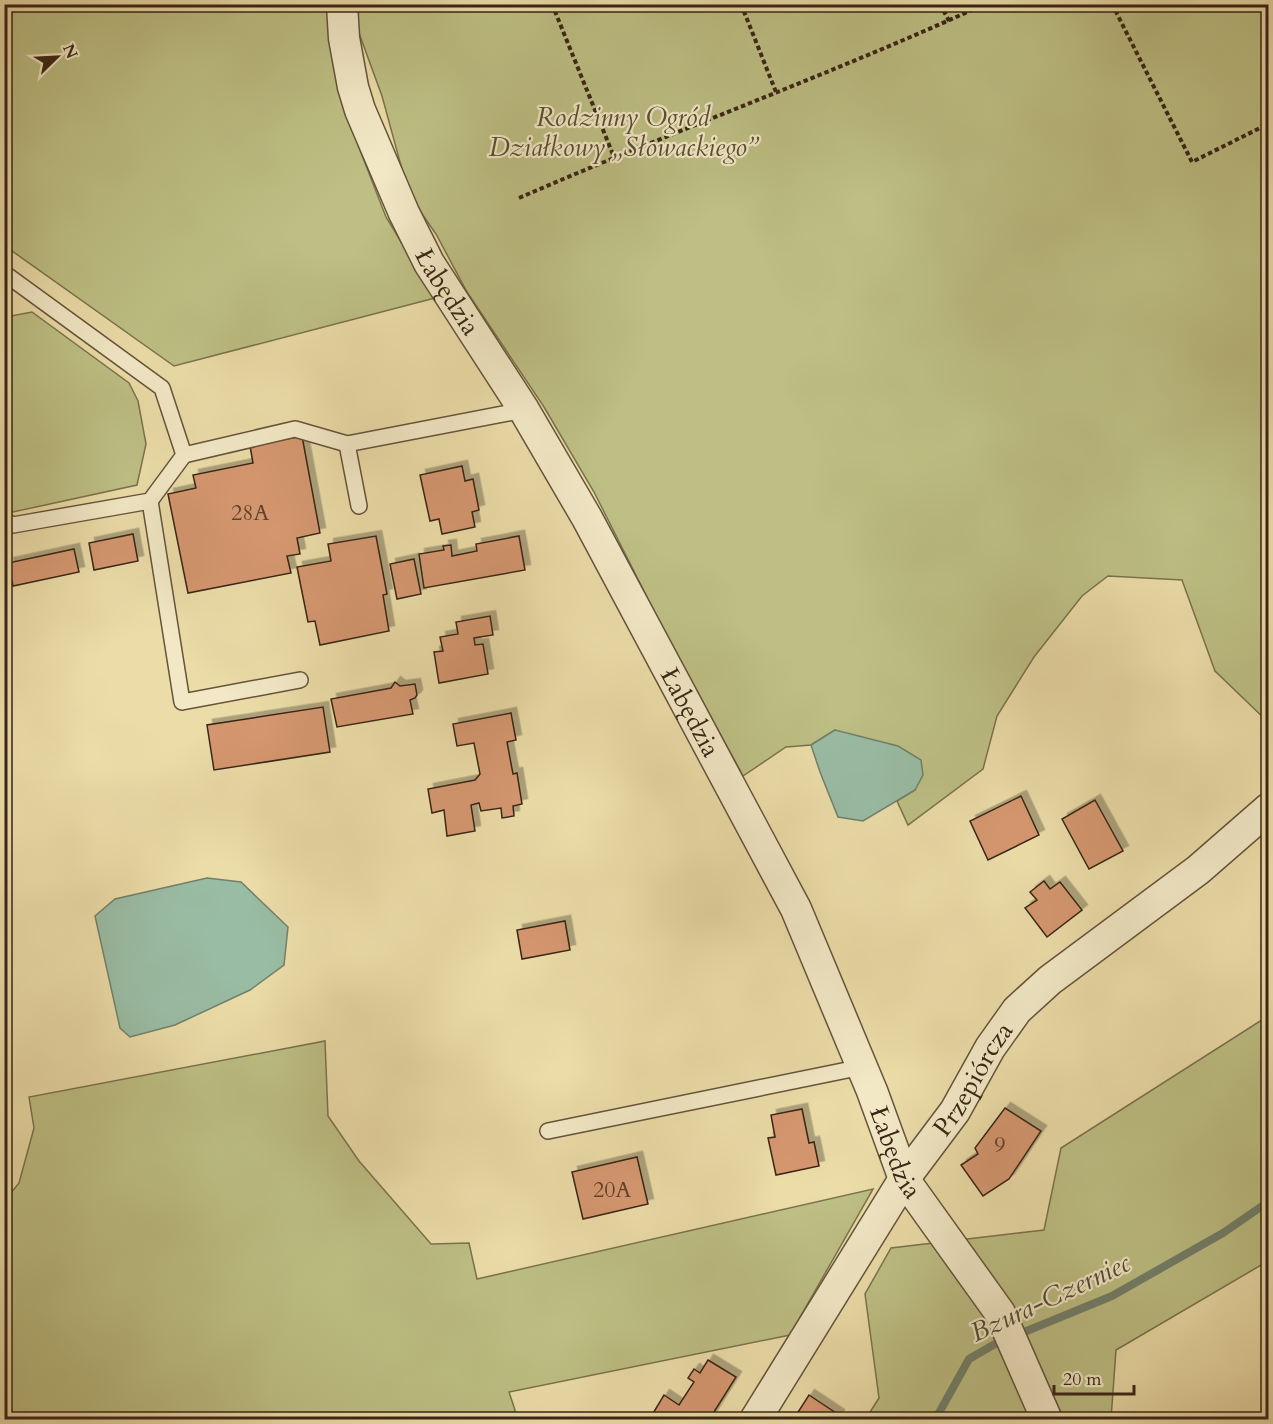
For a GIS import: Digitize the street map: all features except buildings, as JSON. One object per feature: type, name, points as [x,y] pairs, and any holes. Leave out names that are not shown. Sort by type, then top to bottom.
[{"type":"street","name":"Łabędzia","points":[[342,4],[345,46],[353,87],[360,110],[404,213],[429,263],[524,410],[587,518],[796,909],[862,1067],[904,1179],[1000,1313],[1047,1419]]},
{"type":"street","name":"Przepiórcza","points":[[755,1419],[904,1179],[955,1111],[990,1048],[1017,1010],[1050,980],[1198,870],[1269,810]]},
{"type":"lane","points":[[4,273],[162,388],[184,455]]},
{"type":"lane","points":[[4,289],[21,285]]},
{"type":"lane","points":[[7,524],[150,501],[184,455],[295,429],[347,444],[524,410]]},
{"type":"lane","points":[[347,444],[359,506]]},
{"type":"lane","points":[[150,501],[182,702],[300,680]]},
{"type":"lane","points":[[548,1131],[862,1067]]},
{"type":"path","points":[[552,4],[614,157]]},
{"type":"path","points":[[741,4],[776,92]]},
{"type":"path","points":[[940,4],[949,21]]},
{"type":"path","points":[[519,198],[949,21],[985,4]]},
{"type":"path","points":[[1112,4],[1192,162],[1269,124]]},
{"type":"green space","points":[[5,5],[328,5],[329,22],[358,145],[386,217],[435,298],[174,366],[5,246]]},
{"type":"green space","name":"Rodzinny Ogród Działkowy „Słowackiego”","points":[[339,5],[1268,5],[1268,722],[1215,671],[1182,580],[1108,576],[1082,596],[1034,657],[997,716],[983,769],[908,825],[897,801],[915,790],[835,730],[811,745],[786,747],[743,776],[661,625],[594,492],[544,407],[467,292],[436,234],[409,195],[382,96],[356,25]]},
{"type":"green space","points":[[32,312],[129,383],[138,401],[146,444],[137,485],[13,512],[5,504],[5,317]]},
{"type":"green space","points":[[1268,1016],[1268,1261],[1116,1350],[1111,1419],[865,1420],[879,1398],[865,1294],[891,1248],[1044,1230],[1061,1148]]},
{"type":"green space","points":[[325,1041],[328,1116],[359,1161],[431,1244],[469,1243],[477,1279],[873,1189],[790,1335],[509,1392],[515,1410],[513,1419],[5,1420],[5,1200],[19,1183],[34,1128],[29,1097]]},
{"type":"shaded area","points":[[835,730],[898,746],[921,760],[923,775],[915,790],[863,821],[838,817],[811,745]]},
{"type":"shaded area","points":[[207,878],[241,882],[288,927],[284,965],[250,990],[175,1025],[130,1037],[120,1028],[95,916],[115,899]]},
{"type":"waterway","name":"Bzura-Czerniec","points":[[935,1420],[969,1359],[995,1344],[1112,1296],[1223,1233],[1268,1202]]}]
